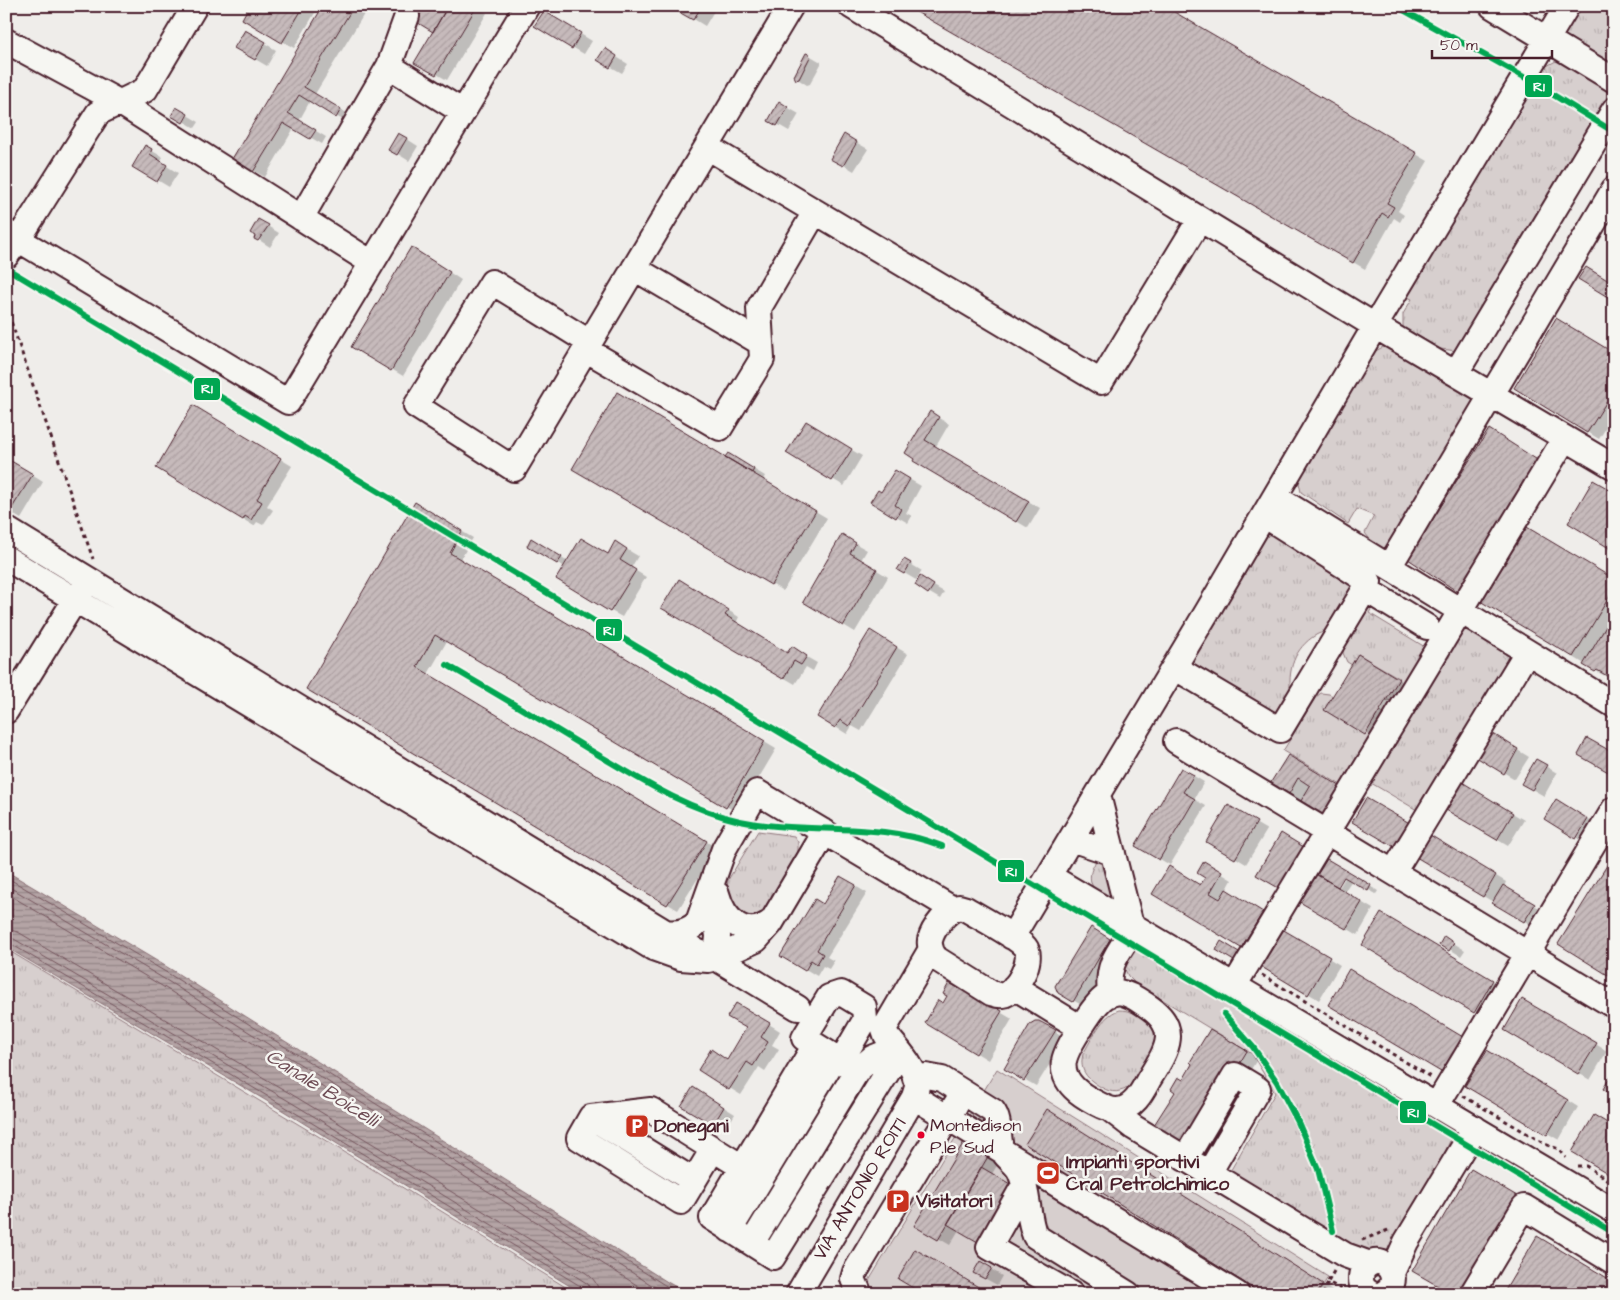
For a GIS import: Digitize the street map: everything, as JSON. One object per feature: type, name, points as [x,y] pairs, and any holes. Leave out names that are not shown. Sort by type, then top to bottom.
[{"type":"street","points":[[194,6],[145,90],[98,113],[10,243],[288,402],[527,6]]},
{"type":"street","points":[[791,6],[587,346],[514,469],[416,406],[492,282],[587,346],[720,428],[762,359],[759,308],[815,212]]},
{"type":"street","points":[[851,6],[1375,326],[1614,467]]},
{"type":"street","points":[[1492,6],[1614,80]]},
{"type":"street","points":[[1012,937],[1566,6]]},
{"type":"street","points":[[301,218],[389,66],[407,16]]},
{"type":"street","points":[[6,41],[120,102],[372,263]]},
{"type":"street","points":[[389,66],[463,112]]},
{"type":"street","points":[[1456,373],[1614,110]]},
{"type":"street","points":[[707,147],[1101,382],[1200,219]]},
{"type":"street","points":[[1389,567],[1614,189]]},
{"type":"street","points":[[634,268],[761,343]]},
{"type":"street","points":[[1234,986],[1565,438]]},
{"type":"street","points":[[1270,506],[1389,567],[1614,705]]},
{"type":"street","points":[[1174,667],[1280,730],[1365,589],[1369,582],[1270,506]]},
{"type":"street","points":[[6,529],[664,932],[698,952],[716,958],[798,1008]]},
{"type":"street","points":[[6,558],[654,948],[669,955],[690,960],[716,958],[756,940],[773,920],[825,832]]},
{"type":"street","points":[[6,711],[88,579]]},
{"type":"street","points":[[1365,589],[1427,627]]},
{"type":"street","points":[[1394,871],[1527,652]]},
{"type":"street","points":[[1176,741],[1394,871],[1611,1004],[1614,999]]},
{"type":"street","points":[[664,932],[679,932],[698,922],[716,878],[728,841],[757,792],[953,908]]},
{"type":"street","points":[[1098,795],[1133,926],[1110,970],[1110,994]]},
{"type":"street","points":[[1437,1105],[1614,809]]},
{"type":"street","points":[[1071,839],[1113,853]]},
{"type":"street","points":[[1049,876],[1614,1211]]},
{"type":"street","points":[[716,878],[714,908],[718,936],[716,958]]},
{"type":"street","points":[[716,878],[722,909],[737,926],[752,930],[765,926],[773,920]]},
{"type":"street","points":[[959,907],[966,909],[1012,937],[1025,947],[1028,957],[1024,971],[1014,987],[1007,994],[997,995],[936,955],[930,941],[945,916],[953,908],[959,907]]},
{"type":"street","points":[[893,1043],[872,1058],[837,1058],[742,1167],[712,1218],[773,1257],[880,1085],[893,1043],[936,955]]},
{"type":"street","points":[[1014,987],[1081,1028]]},
{"type":"street","points":[[1112,1110],[1123,1109],[1134,1102],[1163,1057],[1168,1038],[1166,1022],[1154,1010],[1126,993],[1119,992],[1110,994],[1095,1007],[1064,1060],[1067,1078],[1079,1092],[1112,1110],[1133,1127],[1375,1281],[1406,1242],[1475,1128]]},
{"type":"street","points":[[893,1043],[909,1064],[912,1095]]},
{"type":"street","points":[[730,1230],[837,1058]]},
{"type":"street","points":[[752,1244],[837,1058]]},
{"type":"street","points":[[1185,1159],[1235,1075],[1258,1089],[1208,1173]]},
{"type":"street","points":[[912,1095],[933,1076],[942,1079],[988,1107],[996,1114],[1002,1151],[1019,1170],[1029,1203],[1030,1224],[1035,1236],[1128,1294]]},
{"type":"street","points":[[858,1290],[853,1279],[855,1272],[963,1092]]},
{"type":"street","points":[[912,1095],[1237,1294]]},
{"type":"street","name":"VIA ANTONIO ROITI","points":[[798,1294],[912,1095]]},
{"type":"street","points":[[711,1148],[694,1181],[592,1117],[651,1110],[742,1167]]},
{"type":"street","points":[[1024,1185],[989,1247],[1071,1294]]},
{"type":"street","points":[[1472,1294],[1524,1207],[1614,1262]]},
{"type":"path","points":[[6,307],[96,567],[88,579]]},
{"type":"path","points":[[1324,1294],[1328,1282]]},
{"type":"green space","points":[[1577,6],[1614,6],[1614,75],[1580,55],[1567,40],[1564,32],[1566,23]]},
{"type":"green space","points":[[1556,61],[1576,68],[1608,89],[1606,110],[1458,351],[1440,349],[1403,328],[1403,314],[1412,299],[1403,295],[1539,70]]},
{"type":"green space","points":[[1383,347],[1401,350],[1480,398],[1391,547],[1379,551],[1365,533],[1374,516],[1357,509],[1348,524],[1301,492],[1297,474],[1366,356]]},
{"type":"green space","points":[[1274,535],[1354,584],[1334,627],[1308,640],[1297,653],[1291,669],[1291,695],[1277,716],[1194,666],[1192,659],[1263,536]]},
{"type":"green space","points":[[1371,605],[1373,606],[1369,613],[1425,647],[1393,701],[1386,700],[1399,678],[1358,654],[1352,665],[1347,662],[1343,653],[1344,648]]},
{"type":"green space","points":[[1463,627],[1467,627],[1506,650],[1511,660],[1422,813],[1366,780]]},
{"type":"green space","points":[[1321,693],[1333,696],[1365,734],[1380,710],[1385,720],[1346,788],[1283,751],[1316,697]]},
{"type":"green space","points":[[758,831],[794,836],[798,842],[798,855],[768,909],[760,916],[747,917],[735,910],[726,894],[728,880]]},
{"type":"green space","points":[[1102,857],[1113,901],[1101,896],[1091,883],[1091,871],[1096,861]]},
{"type":"green space","points":[[1145,944],[1152,951],[1194,978],[1213,984],[1456,1127],[1433,1180],[1390,1250],[1385,1253],[1366,1255],[1228,1175],[1275,1093],[1252,1054],[1135,983],[1128,976],[1124,967],[1133,946]]},
{"type":"green space","points":[[6,949],[323,1139],[577,1294],[6,1294]]},
{"type":"green space","points":[[1119,1010],[1133,1013],[1146,1020],[1151,1025],[1156,1038],[1152,1052],[1133,1083],[1124,1090],[1113,1092],[1102,1088],[1089,1078],[1084,1072],[1082,1058],[1102,1023],[1107,1017]]},
{"type":"green space","name":"Impianti sportivi Cral Petrolchimico","points":[[997,1069],[1328,1277],[1318,1294],[861,1294]]},
{"type":"water","name":"Canale Boicelli","points":[[6,871],[172,970],[689,1294],[583,1294],[282,1110],[6,947]]},
{"type":"building","points":[[249,6],[304,6],[282,43],[242,19]]},
{"type":"building","points":[[323,6],[354,6],[304,87],[341,109],[336,118],[299,95],[288,113],[316,130],[310,139],[283,123],[253,172],[232,159]]},
{"type":"building","points":[[390,6],[433,6],[444,13],[433,32]]},
{"type":"building","points":[[448,6],[477,6],[436,75],[414,63]]},
{"type":"building","points":[[680,6],[702,6],[693,20],[677,11]]},
{"type":"building","points":[[906,6],[1164,6],[1417,153],[1387,203],[1394,207],[1388,217],[1382,213],[1353,263]]},
{"type":"building","points":[[544,11],[581,33],[572,49],[534,26]]},
{"type":"building","points":[[245,30],[266,42],[255,60],[234,48]]},
{"type":"building","points":[[605,48],[617,56],[610,68],[597,60]]},
{"type":"building","points":[[806,53],[810,57],[799,79],[796,80],[794,76]]},
{"type":"building","points":[[779,101],[788,107],[777,126],[768,121]]},
{"type":"building","points":[[176,107],[188,114],[183,123],[171,116]]},
{"type":"building","points":[[398,133],[407,138],[397,155],[388,150]]},
{"type":"building","points":[[844,134],[857,142],[843,166],[830,159]]},
{"type":"building","points":[[145,145],[152,149],[150,154],[167,165],[157,182],[132,167]]},
{"type":"building","points":[[258,219],[269,225],[258,241],[250,233]]},
{"type":"building","points":[[411,247],[450,272],[391,371],[351,347]]},
{"type":"building","points":[[1586,267],[1614,284],[1614,295],[1611,299],[1578,279]]},
{"type":"building","points":[[1556,318],[1614,353],[1614,363],[1610,368],[1614,370],[1614,390],[1587,433],[1514,388]]},
{"type":"building","points":[[617,392],[816,511],[771,585],[572,469]]},
{"type":"building","points":[[193,405],[281,458],[257,499],[262,502],[251,520],[245,516],[243,520],[156,468]]},
{"type":"building","points":[[930,411],[939,417],[925,440],[1029,501],[1016,522],[913,461],[914,459],[905,453]]},
{"type":"building","points":[[806,421],[852,449],[832,481],[786,453]]},
{"type":"building","points":[[1489,429],[1539,461],[1458,592],[1408,559]]},
{"type":"building","points":[[728,453],[754,469],[752,473],[725,457]]},
{"type":"building","points":[[6,458],[33,474],[9,513],[6,512]]},
{"type":"building","points":[[895,470],[910,479],[895,505],[901,509],[896,518],[870,502],[878,490],[881,492]]},
{"type":"building","points":[[1593,480],[1614,492],[1614,551],[1568,523]]},
{"type":"building","points":[[415,502],[462,531],[450,553],[765,741],[726,808],[435,635],[417,667],[707,841],[667,905],[306,689]]},
{"type":"building","points":[[1525,526],[1614,579],[1614,589],[1573,657],[1480,601]]},
{"type":"building","points":[[842,534],[856,543],[850,553],[877,569],[843,626],[803,602]]},
{"type":"building","points":[[531,538],[562,557],[557,564],[527,546]]},
{"type":"building","points":[[581,538],[608,554],[615,541],[627,549],[620,560],[636,570],[610,612],[556,579]]},
{"type":"building","points":[[904,559],[911,563],[904,574],[897,570]]},
{"type":"building","points":[[920,576],[934,585],[928,594],[915,585]]},
{"type":"building","points":[[679,579],[729,610],[725,615],[787,653],[792,646],[807,656],[801,665],[794,661],[783,679],[661,608]]},
{"type":"building","points":[[1614,613],[1614,680],[1597,670],[1595,672],[1583,665]]},
{"type":"building","points":[[870,630],[897,647],[849,726],[840,720],[835,728],[817,717]]},
{"type":"building","points":[[1358,654],[1399,679],[1365,735],[1324,710]]},
{"type":"building","points":[[1490,732],[1518,749],[1504,774],[1476,757]]},
{"type":"building","points":[[1587,738],[1614,753],[1614,767],[1610,773],[1578,755]]},
{"type":"building","points":[[1288,755],[1340,786],[1319,822],[1296,809],[1310,786],[1298,778],[1285,801],[1266,790]]},
{"type":"building","points":[[1536,759],[1547,765],[1532,790],[1521,784]]},
{"type":"building","points":[[1181,768],[1194,775],[1183,792],[1195,799],[1159,860],[1135,846]]},
{"type":"building","points":[[1457,779],[1513,813],[1497,840],[1441,807]]},
{"type":"building","points":[[1366,798],[1413,825],[1398,849],[1352,822]]},
{"type":"building","points":[[1556,799],[1588,819],[1576,839],[1544,819]]},
{"type":"building","points":[[1228,805],[1257,822],[1235,859],[1206,842]]},
{"type":"building","points":[[1425,832],[1496,875],[1483,897],[1411,854]]},
{"type":"building","points":[[1281,833],[1307,849],[1282,890],[1256,875]]},
{"type":"building","points":[[1614,854],[1614,973],[1611,977],[1558,944]]},
{"type":"building","points":[[1327,859],[1371,885],[1368,891],[1344,877],[1338,887],[1317,875]]},
{"type":"building","points":[[1204,861],[1222,872],[1210,893],[1220,899],[1226,889],[1263,912],[1241,948],[1152,894],[1169,866],[1200,885],[1205,878],[1197,873]]},
{"type":"building","points":[[1315,873],[1362,902],[1346,929],[1298,901]]},
{"type":"building","points":[[840,876],[856,885],[817,950],[823,954],[817,964],[811,960],[805,971],[780,956],[815,899],[823,904]]},
{"type":"building","points":[[1503,885],[1535,904],[1524,922],[1492,903]]},
{"type":"building","points":[[1381,913],[1493,980],[1474,1013],[1362,945]]},
{"type":"building","points":[[1091,927],[1110,939],[1073,1002],[1058,993],[1055,986]]},
{"type":"building","points":[[1282,929],[1330,957],[1308,995],[1260,966]]},
{"type":"building","points":[[1444,936],[1454,943],[1449,951],[1439,945]]},
{"type":"building","points":[[1221,941],[1239,952],[1234,961],[1216,950]]},
{"type":"building","points":[[1349,969],[1463,1037],[1441,1072],[1328,1005]]},
{"type":"building","points":[[949,983],[1002,1011],[976,1054],[925,1023],[938,1000],[943,1003],[947,996],[943,994]]},
{"type":"building","points":[[1522,999],[1597,1043],[1578,1074],[1504,1030]]},
{"type":"building","points":[[736,1003],[770,1023],[761,1037],[768,1042],[753,1066],[747,1062],[729,1090],[698,1070],[711,1049],[727,1060],[746,1028],[727,1017]]},
{"type":"building","points":[[1039,1021],[1056,1030],[1024,1081],[1004,1069],[1030,1024]]},
{"type":"building","points":[[1210,1029],[1247,1051],[1238,1066],[1229,1061],[1181,1142],[1154,1125],[1175,1092],[1171,1089],[1178,1077],[1183,1080],[1192,1064],[1190,1062]]},
{"type":"building","points":[[1487,1050],[1568,1100],[1547,1135],[1465,1086]]},
{"type":"building","points":[[1614,1071],[1614,1096],[1603,1089]]},
{"type":"building","points":[[693,1087],[724,1107],[713,1125],[681,1106]]},
{"type":"building","points":[[1047,1109],[1323,1284],[1317,1294],[1262,1294],[1025,1144]]},
{"type":"building","points":[[984,1112],[991,1116],[982,1130],[975,1126]]},
{"type":"building","points":[[1594,1115],[1614,1127],[1614,1177],[1572,1152]]},
{"type":"building","points":[[968,1135],[992,1150],[938,1240],[914,1226]]},
{"type":"building","points":[[981,1167],[1017,1188],[983,1245],[947,1224]]},
{"type":"building","points":[[1471,1169],[1517,1196],[1460,1294],[1452,1294],[1412,1271]]},
{"type":"building","points":[[1537,1236],[1614,1282],[1614,1294],[1503,1294]]},
{"type":"building","points":[[915,1249],[990,1294],[923,1294],[898,1279]]},
{"type":"building","points":[[980,1261],[992,1268],[985,1279],[973,1273]]},
{"type":"transit line","name":"R1","points":[[1396,6],[1524,77],[1614,132]]},
{"type":"transit line","name":"R1","points":[[6,268],[1614,1233]]},
{"type":"transit line","name":"R1","points":[[447,665],[644,782],[700,809],[740,821],[765,825],[893,833],[918,838],[942,846]]},
{"type":"transit line","name":"R1","points":[[1224,1014],[1253,1047],[1277,1082],[1298,1122],[1318,1169],[1333,1231]]},
{"type":"place","name":"Donegani","points":[[637,1126]]},
{"type":"place","name":"Montedison P.le Sud","points":[[921,1135]]},
{"type":"place","name":"Impianti sportivi Cral Petrolchimico","points":[[1048,1173]]},
{"type":"place","name":"Visitatori","points":[[898,1201]]}]
